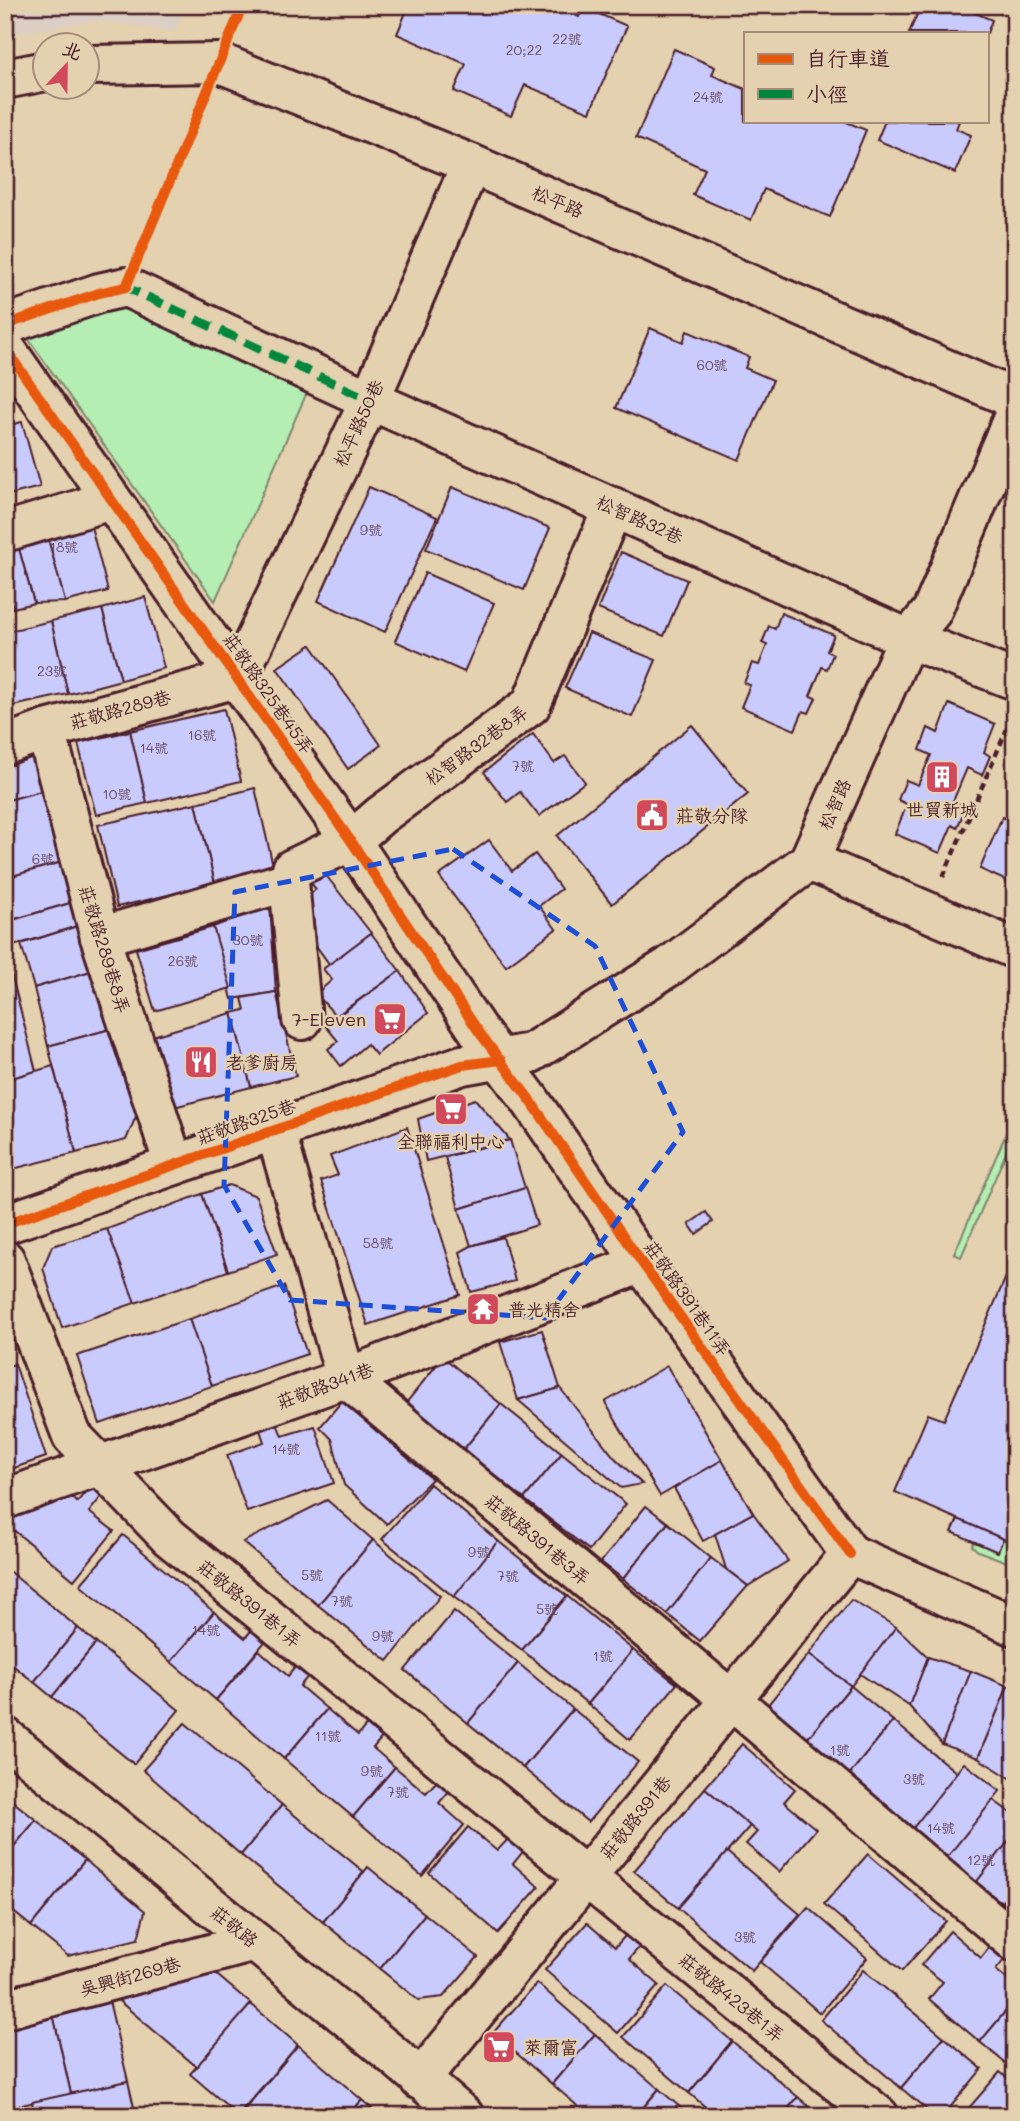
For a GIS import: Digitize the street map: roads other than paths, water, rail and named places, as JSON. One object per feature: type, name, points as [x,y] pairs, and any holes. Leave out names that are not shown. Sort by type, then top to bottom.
[{"type":"street","name":"松平路","points":[[102,65],[220,63],[471,164],[1015,399]]},
{"type":"street","points":[[5,79],[32,74]]},
{"type":"street","name":"松平路50巷","points":[[237,678],[370,400],[471,164]]},
{"type":"street","name":"松智路32巷","points":[[5,325],[99,293],[126,287],[370,400],[909,639],[1015,680]]},
{"type":"street","name":"莊敬路325巷45弄","points":[[5,348],[351,841],[500,1060]]},
{"type":"street","name":"松智路","points":[[500,1060],[531,1053],[670,966],[809,861],[909,639],[932,611],[1015,413]]},
{"type":"street","points":[[5,532],[111,500]]},
{"type":"street","name":"松智路32巷8弄","points":[[289,881],[292,869],[351,841],[381,815],[531,705],[613,507]]},
{"type":"street","name":"莊敬路289巷","points":[[5,745],[46,730],[237,678]]},
{"type":"street","name":"莊敬路289巷8弄","points":[[46,730],[100,937],[174,1165]]},
{"type":"street","points":[[809,861],[1015,949]]},
{"type":"street","points":[[100,937],[289,881],[302,1020]]},
{"type":"street","name":"莊敬路325巷","points":[[5,1224],[462,1065],[500,1060]]},
{"type":"street","name":"莊敬路391巷11弄","points":[[500,1060],[850,1554]]},
{"type":"street","name":"莊敬路325巷","points":[[275,1129],[346,1378]]},
{"type":"street","name":"莊敬路391巷1弄","points":[[5,1260],[72,1436],[169,1537],[585,1878]]},
{"type":"street","name":"莊敬路341巷","points":[[5,1499],[346,1378],[642,1263]]},
{"type":"street","name":"莊敬路391巷3弄","points":[[346,1378],[1015,1941]]},
{"type":"street","points":[[850,1554],[1015,1626]]},
{"type":"street","name":"莊敬路391巷","points":[[420,2080],[850,1554]]},
{"type":"street","name":"莊敬路","points":[[5,1737],[464,2116]]},
{"type":"street","name":"莊敬路423巷1弄","points":[[585,1878],[878,2116]]},
{"type":"street","name":"吳興街269巷","points":[[5,2009],[255,1942]]},
{"type":"place","name":"世貿新城","points":[[942,777]]},
{"type":"place","name":"莊敬分隊","points":[[652,815]]},
{"type":"place","name":"7-Eleven","points":[[390,1019]]},
{"type":"place","name":"老爹廚房","points":[[201,1062]]},
{"type":"place","name":"全聯福利中心","points":[[451,1109]]},
{"type":"place","name":"普光精舍","points":[[483,1309]]},
{"type":"place","name":"萊爾富","points":[[499,2047]]}]
